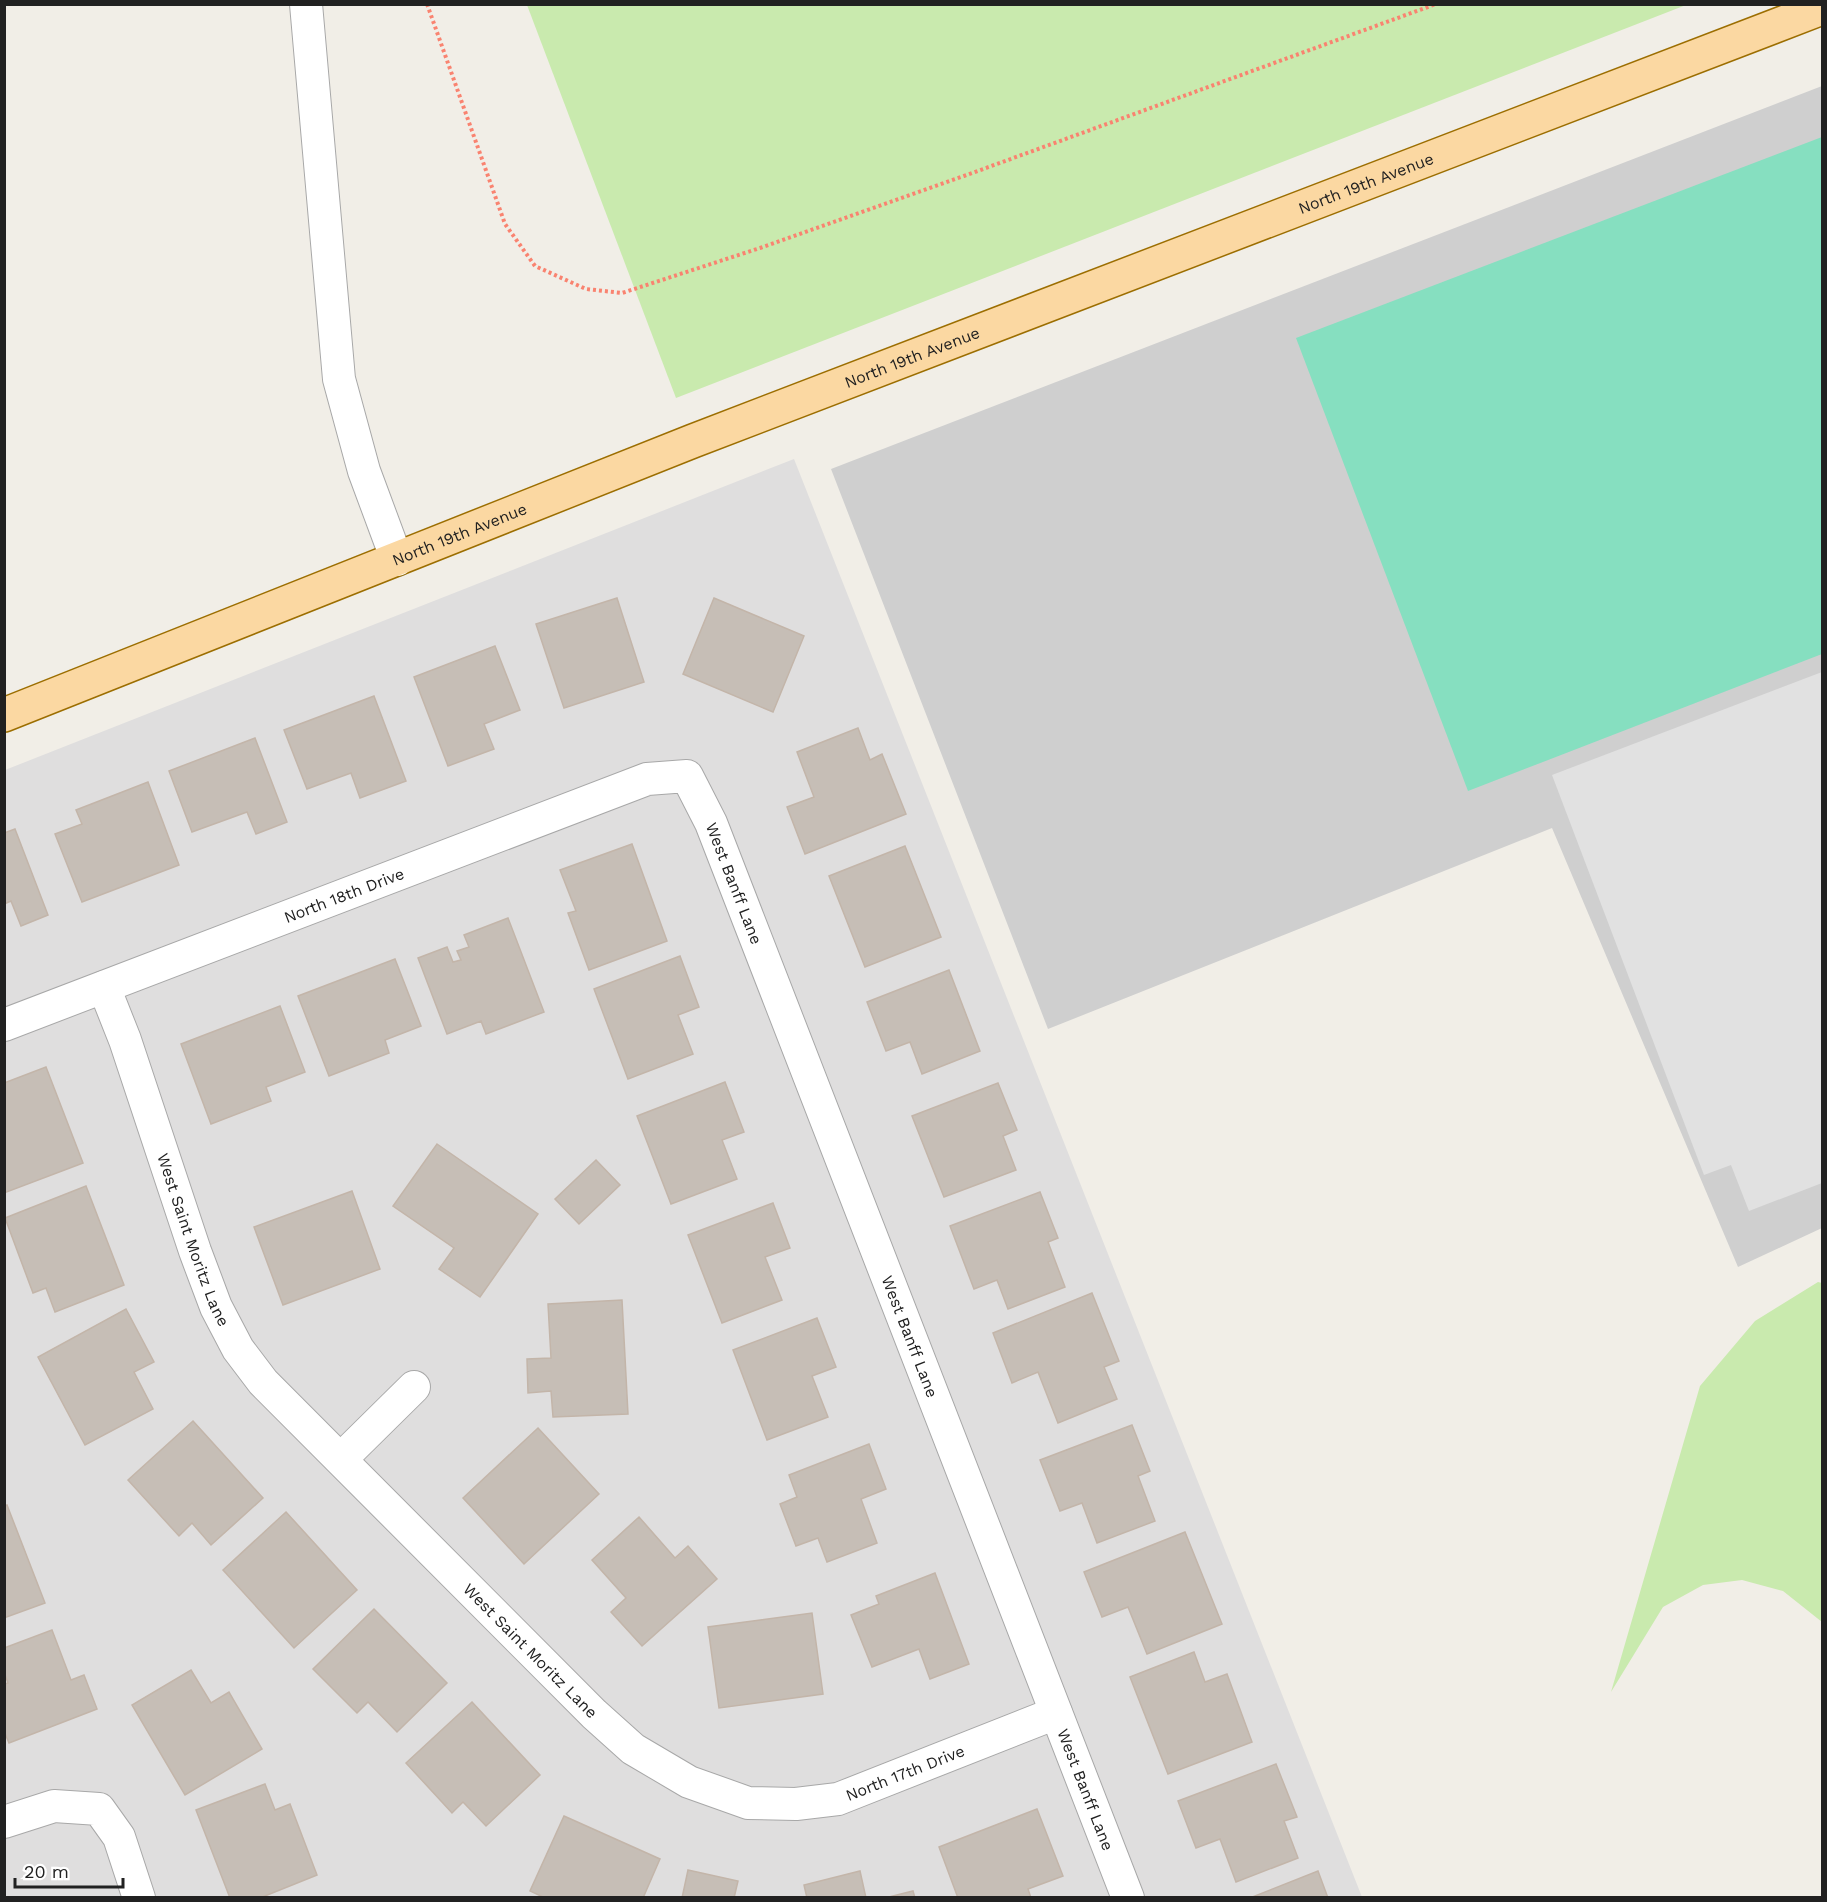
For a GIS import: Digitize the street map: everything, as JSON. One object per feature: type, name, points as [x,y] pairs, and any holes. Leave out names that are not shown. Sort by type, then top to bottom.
[{"type":"main road","name":"North 19th Avenue","points":[[4,715],[704,437],[1822,8]]},
{"type":"street","points":[[306,4],[339,379],[364,471],[397,560]]},
{"type":"street","name":"North 18th Drive","points":[[4,1025],[647,779],[687,776]]},
{"type":"street","name":"West Banff Lane","points":[[687,776],[711,823],[1128,1898]]},
{"type":"street","name":"West Saint Moritz Lane","points":[[104,987],[125,1040],[195,1251],[216,1307],[238,1349],[263,1382],[594,1714],[633,1749],[689,1782],[748,1803]]},
{"type":"street","points":[[341,1459],[414,1387]]},
{"type":"street","name":"North 17th Drive","points":[[748,1803],[796,1804],[838,1799],[1056,1713]]},
{"type":"street","points":[[4,1822],[54,1806],[99,1809],[119,1838],[139,1898]]},
{"type":"path","points":[[427,4],[505,224],[535,266],[586,289],[622,292],[760,248],[964,176],[1436,4]]},
{"type":"shaded area","points":[[1822,86],[1822,1228],[1738,1267],[1552,828],[1048,1029],[831,469]]},
{"type":"shaded area","points":[[794,459],[1362,1897],[5,1898],[5,770]]},
{"type":"shaded area","points":[[1822,672],[1822,1183],[1749,1211],[1731,1165],[1704,1175],[1552,775]]},
{"type":"green space","points":[[527,4],[1686,5],[676,398]]},
{"type":"green space","points":[[1822,137],[1822,654],[1468,791],[1296,338]]},
{"type":"green space","points":[[1818,1282],[1822,1283],[1822,1622],[1783,1591],[1742,1580],[1703,1585],[1663,1607],[1611,1692],[1700,1386],[1755,1321]]},
{"type":"building","points":[[617,598],[644,682],[564,708],[536,624]]},
{"type":"building","points":[[714,598],[804,636],[773,712],[683,674]]},
{"type":"building","points":[[495,646],[520,710],[484,724],[494,749],[448,766],[414,677]]},
{"type":"building","points":[[374,696],[406,781],[360,798],[351,773],[307,789],[284,730]]},
{"type":"building","points":[[858,728],[870,760],[882,754],[906,814],[805,854],[787,807],[814,797],[797,752]]},
{"type":"building","points":[[255,738],[287,822],[256,834],[247,812],[192,832],[169,771]]},
{"type":"building","points":[[148,782],[179,865],[82,902],[55,834],[82,824],[76,810]]},
{"type":"building","points":[[15,829],[48,915],[21,926],[11,901],[4,904],[4,833]]},
{"type":"building","points":[[632,844],[667,941],[589,970],[568,913],[576,911],[560,870]]},
{"type":"building","points":[[905,846],[941,937],[865,967],[829,876]]},
{"type":"building","points":[[508,918],[544,1012],[486,1034],[481,1021],[447,1034],[418,958],[447,947],[453,962],[461,960],[457,951],[469,947],[464,935]]},
{"type":"building","points":[[680,956],[699,1007],[678,1015],[693,1054],[628,1079],[594,989]]},
{"type":"building","points":[[395,959],[421,1026],[385,1040],[389,1053],[329,1076],[298,996]]},
{"type":"building","points":[[949,970],[980,1051],[922,1074],[910,1042],[886,1051],[867,1002]]},
{"type":"building","points":[[280,1006],[305,1072],[266,1087],[271,1101],[211,1124],[181,1044]]},
{"type":"building","points":[[46,1067],[83,1163],[4,1193],[4,1083]]},
{"type":"building","points":[[725,1082],[744,1132],[722,1140],[737,1179],[671,1204],[637,1116]]},
{"type":"building","points":[[998,1083],[1017,1130],[1003,1136],[1016,1170],[944,1197],[912,1116]]},
{"type":"building","points":[[437,1144],[538,1214],[480,1297],[439,1269],[454,1248],[393,1206]]},
{"type":"building","points":[[596,1160],[620,1185],[579,1224],[555,1199]]},
{"type":"building","points":[[86,1186],[124,1285],[55,1312],[46,1288],[33,1293],[5,1218]]},
{"type":"building","points":[[352,1191],[380,1269],[283,1305],[254,1227]]},
{"type":"building","points":[[1040,1192],[1058,1238],[1048,1242],[1065,1287],[1008,1309],[997,1280],[974,1289],[950,1226]]},
{"type":"building","points":[[773,1203],[790,1248],[765,1257],[782,1300],[722,1323],[688,1235]]},
{"type":"building","points":[[1092,1293],[1119,1361],[1104,1367],[1117,1399],[1058,1423],[1038,1372],[1012,1383],[993,1333]]},
{"type":"building","points":[[622,1300],[628,1414],[553,1417],[551,1391],[528,1393],[527,1359],[551,1358],[548,1304]]},
{"type":"building","points":[[126,1309],[154,1362],[134,1372],[153,1409],[85,1445],[38,1357]]},
{"type":"building","points":[[817,1318],[836,1367],[812,1376],[828,1417],[767,1440],[733,1350]]},
{"type":"building","points":[[193,1421],[263,1498],[211,1545],[192,1523],[179,1536],[128,1480]]},
{"type":"building","points":[[1132,1425],[1150,1471],[1138,1476],[1155,1521],[1097,1543],[1082,1503],[1060,1511],[1040,1460]]},
{"type":"building","points":[[538,1428],[599,1494],[524,1564],[463,1498]]},
{"type":"building","points":[[869,1444],[886,1489],[861,1499],[877,1543],[827,1562],[818,1538],[796,1546],[780,1504],[797,1497],[789,1475]]},
{"type":"building","points":[[7,1505],[45,1603],[4,1618],[4,1506]]},
{"type":"building","points":[[286,1512],[357,1590],[294,1648],[223,1570]]},
{"type":"building","points":[[639,1517],[675,1558],[688,1546],[717,1579],[642,1646],[611,1612],[626,1598],[592,1560]]},
{"type":"building","points":[[1185,1532],[1222,1624],[1147,1654],[1128,1607],[1102,1617],[1084,1572]]},
{"type":"building","points":[[935,1573],[969,1664],[930,1679],[919,1649],[872,1667],[851,1615],[879,1604],[876,1596]]},
{"type":"building","points":[[374,1609],[447,1683],[397,1732],[368,1702],[357,1713],[313,1669]]},
{"type":"building","points":[[812,1613],[823,1694],[719,1708],[708,1627]]},
{"type":"building","points":[[52,1630],[71,1680],[84,1675],[97,1709],[9,1743],[4,1731],[4,1684],[8,1683],[4,1672],[4,1648]]},
{"type":"building","points":[[1194,1652],[1205,1682],[1227,1674],[1252,1742],[1168,1774],[1130,1677]]},
{"type":"building","points":[[191,1670],[211,1703],[229,1692],[262,1749],[185,1795],[132,1705]]},
{"type":"building","points":[[472,1702],[540,1775],[486,1826],[463,1802],[452,1813],[406,1763]]},
{"type":"building","points":[[1276,1764],[1297,1817],[1284,1821],[1298,1858],[1236,1882],[1220,1839],[1196,1848],[1178,1801]]},
{"type":"building","points":[[265,1784],[275,1810],[290,1804],[317,1875],[260,1898],[230,1898],[196,1810]]},
{"type":"building","points":[[1037,1809],[1063,1876],[1028,1889],[1031,1898],[958,1898],[939,1847]]},
{"type":"building","points":[[564,1816],[660,1859],[643,1898],[545,1898],[530,1891]]},
{"type":"building","points":[[688,1870],[738,1881],[734,1898],[682,1898]]},
{"type":"building","points":[[860,1871],[866,1898],[807,1898],[804,1885]]},
{"type":"building","points":[[1318,1871],[1328,1898],[1250,1898]]},
{"type":"building","points":[[913,1891],[915,1898],[885,1898]]}]
